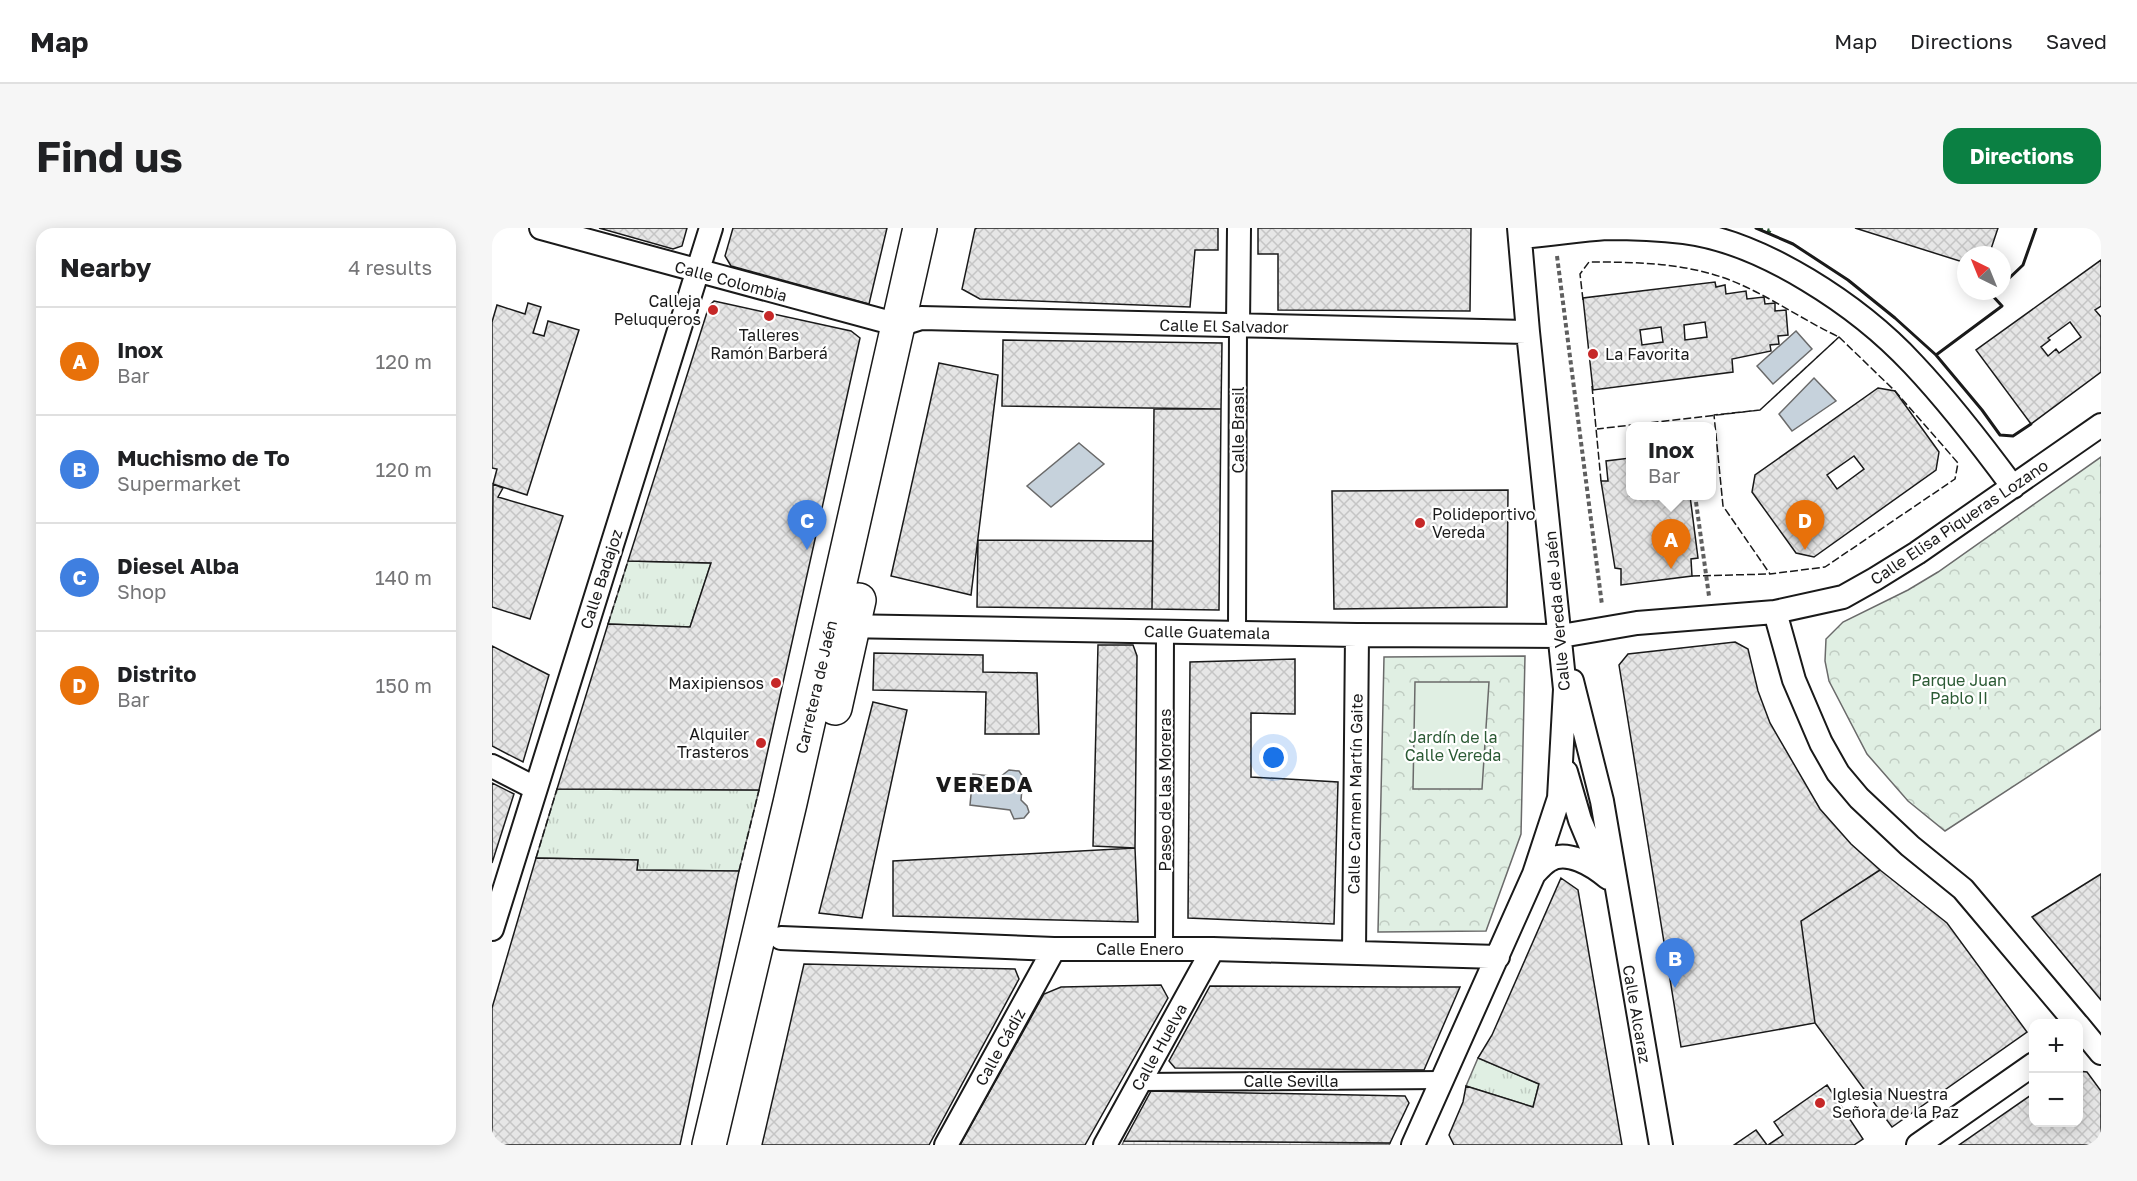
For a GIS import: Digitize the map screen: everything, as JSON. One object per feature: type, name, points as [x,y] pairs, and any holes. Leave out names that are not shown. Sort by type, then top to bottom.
[{"type":"main road","name":"Carretera de Jaén","points":[[733,1145],[782,938],[842,626],[910,322],[921,228]]},
{"type":"main road","name":"Carretera de Jaén","points":[[910,322],[942,228]]},
{"type":"main road","name":"Carretera de Jaén","points":[[709,1145],[842,626]]},
{"type":"street","name":"Calle Colombia","points":[[541,228],[698,272],[910,322]]},
{"type":"street","name":"Calle Badajoz","points":[[492,929],[711,228]]},
{"type":"street","name":"Calle Brasil","points":[[1237,632],[1239,228]]},
{"type":"street","points":[[1520,232],[1554,234],[1607,228],[1687,232],[1753,251],[1790,270],[1827,293],[1881,333],[1913,363],[1952,408],[2013,488]]},
{"type":"street","name":"Calle Vereda de Jaén","points":[[1413,1145],[1534,874],[1559,798],[1565,688],[1528,332],[1520,232]]},
{"type":"street","name":"Calle El Salvador","points":[[910,322],[1528,332]]},
{"type":"street","name":"Calle Elisa Piqueras Lozano","points":[[1561,636],[1637,622],[1775,612],[1843,597],[1917,554],[2101,425]]},
{"type":"street","points":[[1775,612],[1794,680],[1821,743],[1838,772],[1868,806],[1910,846],[1963,889],[2072,1019]]},
{"type":"street","name":"Calle Guatemala","points":[[842,626],[1357,635],[1561,636]]},
{"type":"street","name":"Paseo de las Moreras","points":[[1164,950],[1165,631]]},
{"type":"street","name":"Calle Carmen Martín Gaite","points":[[1354,952],[1357,635]]},
{"type":"street","name":"Calle Alcaraz","points":[[1561,636],[1602,801],[1614,882],[1661,1145]]},
{"type":"street","name":"Calle Alcaraz","points":[[1562,757],[1580,820],[1590,844],[1614,882]]},
{"type":"street","points":[[492,766],[535,788]]},
{"type":"street","points":[[1534,874],[1549,859],[1571,857],[1593,866],[1614,882]]},
{"type":"street","name":"Calle Enero","points":[[782,938],[1054,949],[1213,949],[1498,957]]},
{"type":"street","name":"Calle Cádiz","points":[[946,1145],[1054,949]]},
{"type":"street","name":"Calle Huelva","points":[[1105,1145],[1213,949]]},
{"type":"street","points":[[2083,1032],[2101,1053]]},
{"type":"street","points":[[1918,1145],[2029,1067]]},
{"type":"street","name":"Calle Sevilla","points":[[1139,1082],[1443,1080]]},
{"type":"path","points":[[1554,234],[1604,627]]},
{"type":"path","points":[[1696,502],[1712,617]]},
{"type":"green space","name":"Parque Juan Pablo II","points":[[2101,457],[2101,729],[1945,831],[1908,801],[1867,754],[1829,681],[1825,661],[1826,639],[1843,622],[1908,590],[1938,572]]},
{"type":"green space","points":[[628,561],[711,563],[690,627],[608,624]]},
{"type":"green space","name":"Jardín de la Calle Vereda","points":[[1525,656],[1521,834],[1486,931],[1378,932],[1384,657]]},
{"type":"green space","points":[[1415,682],[1489,682],[1482,789],[1413,789]]},
{"type":"green space","points":[[557,789],[759,790],[739,871],[637,870],[638,860],[536,858]]},
{"type":"green space","points":[[1478,1058],[1539,1084],[1533,1107],[1466,1086]]},
{"type":"shaded area","points":[[1796,331],[1812,349],[1773,384],[1757,366]]},
{"type":"shaded area","points":[[1814,378],[1836,401],[1792,431],[1779,414]]},
{"type":"shaded area","points":[[1079,443],[1104,464],[1051,507],[1027,486]]},
{"type":"shaded area","points":[[1009,770],[1019,771],[1023,777],[1021,800],[1029,812],[1024,818],[1014,819],[1010,810],[970,805],[973,774],[1000,777]]},
{"type":"shaded area","points":[[1124,1141],[1390,1143],[1389,1145],[1122,1145]]},
{"type":"building","points":[[599,228],[687,228],[682,246],[673,249]]},
{"type":"building","points":[[733,228],[887,228],[869,304],[731,266],[725,256]]},
{"type":"building","points":[[977,228],[1218,228],[1218,250],[1195,250],[1190,307],[980,299],[962,289]]},
{"type":"building","points":[[1258,228],[1471,228],[1470,311],[1278,310],[1278,254],[1258,254]]},
{"type":"building","points":[[1855,228],[1998,228],[1992,246],[1957,246],[1957,260]]},
{"type":"building","points":[[2101,260],[2101,306],[2095,310],[2101,317],[2101,372],[2031,424],[1976,350]],"holes":[[[2070,322],[2081,337],[2059,353],[2056,349],[2048,356],[2041,347],[2050,340],[2048,338]]]},
{"type":"building","points":[[1715,282],[1716,287],[1725,285],[1726,294],[1746,291],[1747,299],[1764,297],[1765,304],[1775,303],[1775,311],[1786,310],[1788,335],[1778,336],[1779,344],[1770,345],[1771,351],[1732,359],[1733,372],[1593,390],[1583,298]],"holes":[[[1705,322],[1707,337],[1685,340],[1684,325]],[[1661,327],[1663,342],[1642,345],[1640,330]]]},
{"type":"building","points":[[714,301],[851,331],[860,338],[759,790],[557,789],[608,624],[690,627],[711,563],[628,561],[709,306]]},
{"type":"building","points":[[528,303],[541,307],[533,333],[544,336],[548,321],[579,330],[527,495],[493,484],[497,469],[492,468],[492,322],[497,305],[525,314]]},
{"type":"building","points":[[1003,340],[1222,343],[1221,409],[1002,406]]},
{"type":"building","points":[[939,363],[998,375],[971,595],[891,576]]},
{"type":"building","points":[[1878,388],[1895,391],[1939,452],[1936,470],[1814,557],[1796,553],[1752,492],[1755,475]],"holes":[[[1854,456],[1864,469],[1837,489],[1827,475]]]},
{"type":"building","points":[[1154,409],[1221,409],[1219,610],[1152,609]]},
{"type":"building","points":[[1626,458],[1626,500],[1691,500],[1698,558],[1691,559],[1692,576],[1621,585],[1621,569],[1615,568],[1601,481],[1608,481],[1606,461]]},
{"type":"building","points":[[493,484],[503,488],[498,497],[563,516],[530,619],[492,607]]},
{"type":"building","name":"Polideportivo Vereda","points":[[1508,490],[1507,607],[1334,609],[1332,491]]},
{"type":"building","points":[[978,540],[1153,541],[1152,609],[977,607]]},
{"type":"building","points":[[1735,642],[1748,649],[1758,691],[1770,723],[1820,809],[1851,844],[1880,870],[1801,921],[1815,1023],[1681,1047],[1619,665],[1628,654]]},
{"type":"building","points":[[1098,645],[1133,645],[1137,656],[1135,848],[1093,846]]},
{"type":"building","points":[[492,646],[549,675],[523,762],[492,746]]},
{"type":"building","points":[[874,653],[983,655],[983,672],[1037,673],[1039,734],[985,734],[986,692],[873,690]]},
{"type":"building","points":[[1295,659],[1295,714],[1251,713],[1251,777],[1338,782],[1334,924],[1188,918],[1190,662]]},
{"type":"building","points":[[873,702],[907,710],[862,918],[819,913]]},
{"type":"building","points":[[492,783],[514,794],[492,863]]},
{"type":"building","points":[[1135,848],[1138,922],[893,916],[893,861]]},
{"type":"building","points":[[536,858],[638,860],[637,870],[739,871],[680,1145],[492,1145],[492,1008]]},
{"type":"building","points":[[1880,870],[1947,923],[2027,1032],[1892,1127],[1815,1023],[1801,921]]},
{"type":"building","points":[[2101,874],[2101,1000],[2032,917]]},
{"type":"building","points":[[1561,878],[1578,890],[1622,1145],[1454,1145],[1449,1135],[1463,1102],[1466,1086],[1533,1107],[1539,1084],[1478,1058],[1492,1035]]},
{"type":"building","points":[[804,964],[1015,969],[1019,979],[929,1145],[762,1145]]},
{"type":"building","points":[[1161,985],[1168,998],[1085,1145],[960,1145],[1044,994],[1061,987]]},
{"type":"building","points":[[1210,986],[1460,987],[1424,1070],[1175,1068],[1169,1061]]},
{"type":"building","points":[[2083,1072],[2087,1072],[2101,1091],[2101,1145],[1959,1145],[2029,1096],[2029,1127],[2083,1127]]},
{"type":"building","name":"Iglesia Nuestra Señora de la Paz","points":[[1827,1085],[1863,1139],[1854,1145],[1768,1145],[1783,1135],[1774,1122]]},
{"type":"building","points":[[1151,1091],[1405,1096],[1409,1103],[1390,1143],[1124,1141]]},
{"type":"building","points":[[1756,1130],[1767,1145],[1734,1145]]},
{"type":"hedge","points":[[1760,228],[1769,231],[1771,228]]},
{"type":"fence","points":[[1583,300],[1580,274],[1589,262],[1669,266],[1727,279],[1758,293],[1839,337],[1760,410],[1657,422]]},
{"type":"fence","points":[[1716,435],[1723,506],[1770,574],[1825,567],[1955,479],[1958,463],[1895,391],[1839,337]]},
{"type":"fence","points":[[1715,422],[1714,415],[1760,410],[1839,337]]},
{"type":"fence","points":[[1592,386],[1601,481]]},
{"type":"fence","points":[[1597,429],[1626,426]]},
{"type":"fence","points":[[608,624],[628,561]]},
{"type":"fence","points":[[1692,576],[1770,574]]},
{"type":"fence","points":[[536,858],[557,789]]},
{"type":"fence","points":[[739,871],[759,790]]},
{"type":"wall","points":[[1756,228],[1793,244],[1848,280],[1895,318],[1936,355],[2000,435],[2013,436],[2031,424]]},
{"type":"wall","points":[[2011,276],[2023,265],[2036,228]]},
{"type":"wall","points":[[1936,355],[2002,306],[1996,300]]},
{"type":"place","name":"Calleja Peluqueros","points":[[713,310]]},
{"type":"place","name":"Talleres Ramón Barberá","points":[[769,316]]},
{"type":"place","name":"La Favorita","points":[[1593,354]]},
{"type":"place","name":"Polideportivo Vereda","points":[[1420,523]]},
{"type":"place","name":"Diesel Alba","points":[[807,550]]},
{"type":"place","name":"Distrito","points":[[1805,550]]},
{"type":"place","name":"Inox","points":[[1671,569]]},
{"type":"place","name":"Maxipiensos","points":[[776,683]]},
{"type":"place","name":"Alquiler Trasteros","points":[[761,743]]},
{"type":"place","name":"Muchismo de To","points":[[1675,988]]},
{"type":"place","name":"Iglesia Nuestra Señora de la Paz","points":[[1820,1103]]},
{"type":"district","name":"VEREDA","points":[[985,784]]}]
